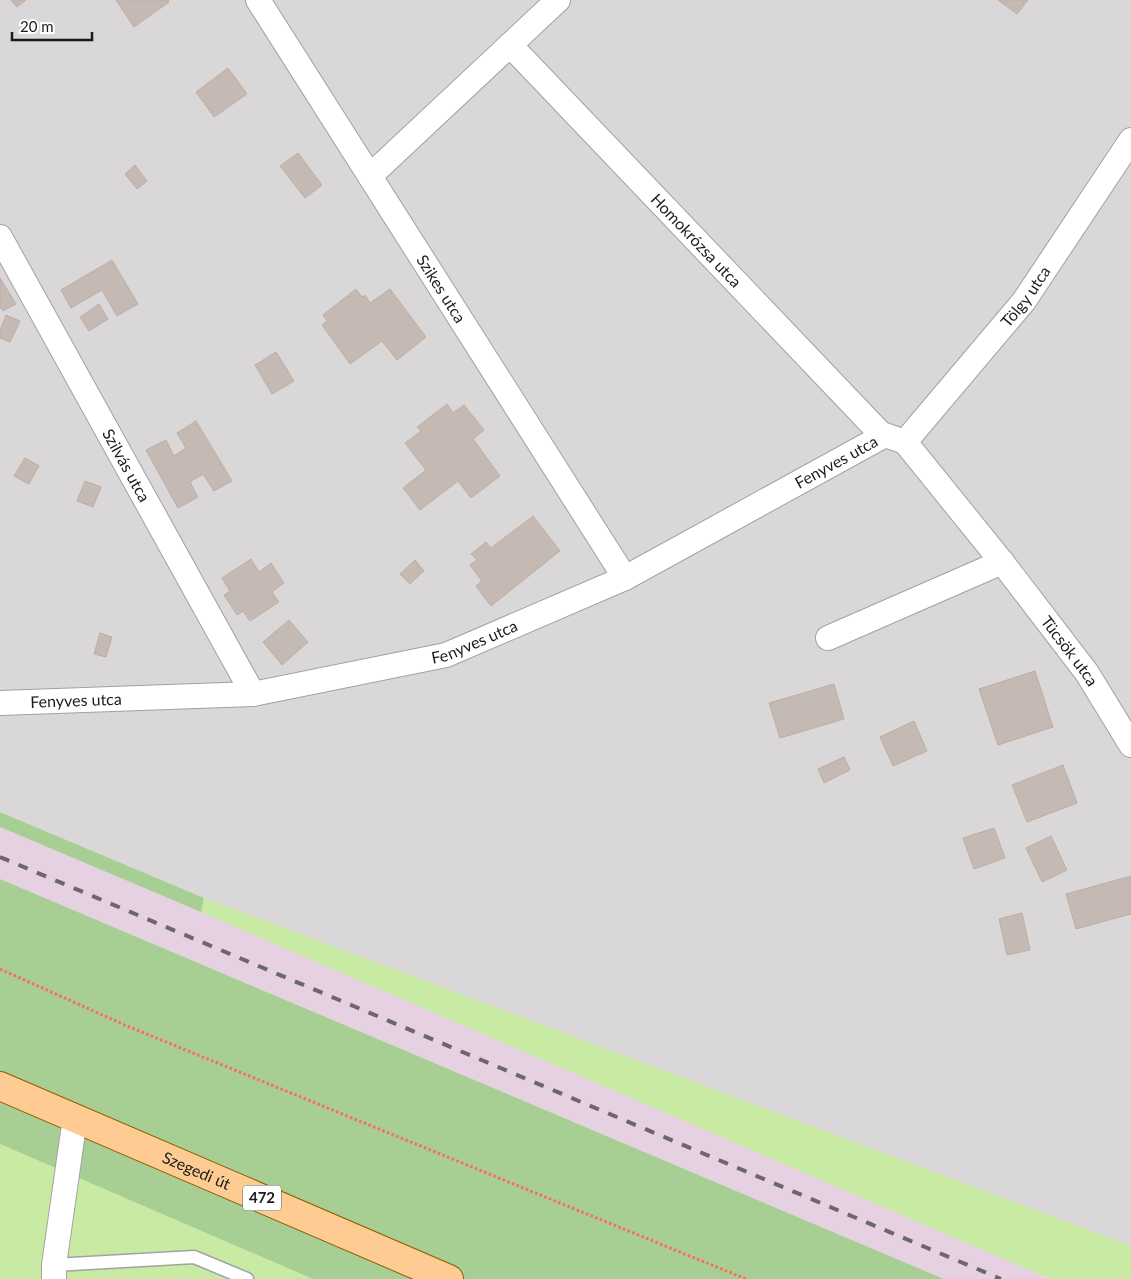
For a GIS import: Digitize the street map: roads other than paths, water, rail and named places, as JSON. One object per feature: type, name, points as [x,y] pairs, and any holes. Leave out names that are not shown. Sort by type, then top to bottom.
[{"type":"main road","name":"Szegedi út","points":[[0,1086],[449,1279]]},
{"type":"street","name":"Szikes utca","points":[[258,0],[625,578]]},
{"type":"street","points":[[370,176],[558,0]]},
{"type":"street","name":"Homokrózsa utca","points":[[510,45],[894,439]]},
{"type":"street","name":"Tölgy utca","points":[[894,439],[1024,301],[1131,140]]},
{"type":"street","name":"Szilvás utca","points":[[0,237],[253,694]]},
{"type":"street","name":"Tücsök utca","points":[[894,439],[1002,562],[1087,672],[1131,745]]},
{"type":"street","name":"Fenyves utca","points":[[0,703],[253,694],[446,655],[625,578],[894,439]]},
{"type":"street","points":[[828,638],[1002,562]]},
{"type":"street","points":[[54,1272],[75,1118]]},
{"type":"lane","points":[[54,1272],[194,1257],[247,1279]]},
{"type":"railway","points":[[0,857],[1001,1279]]}]
